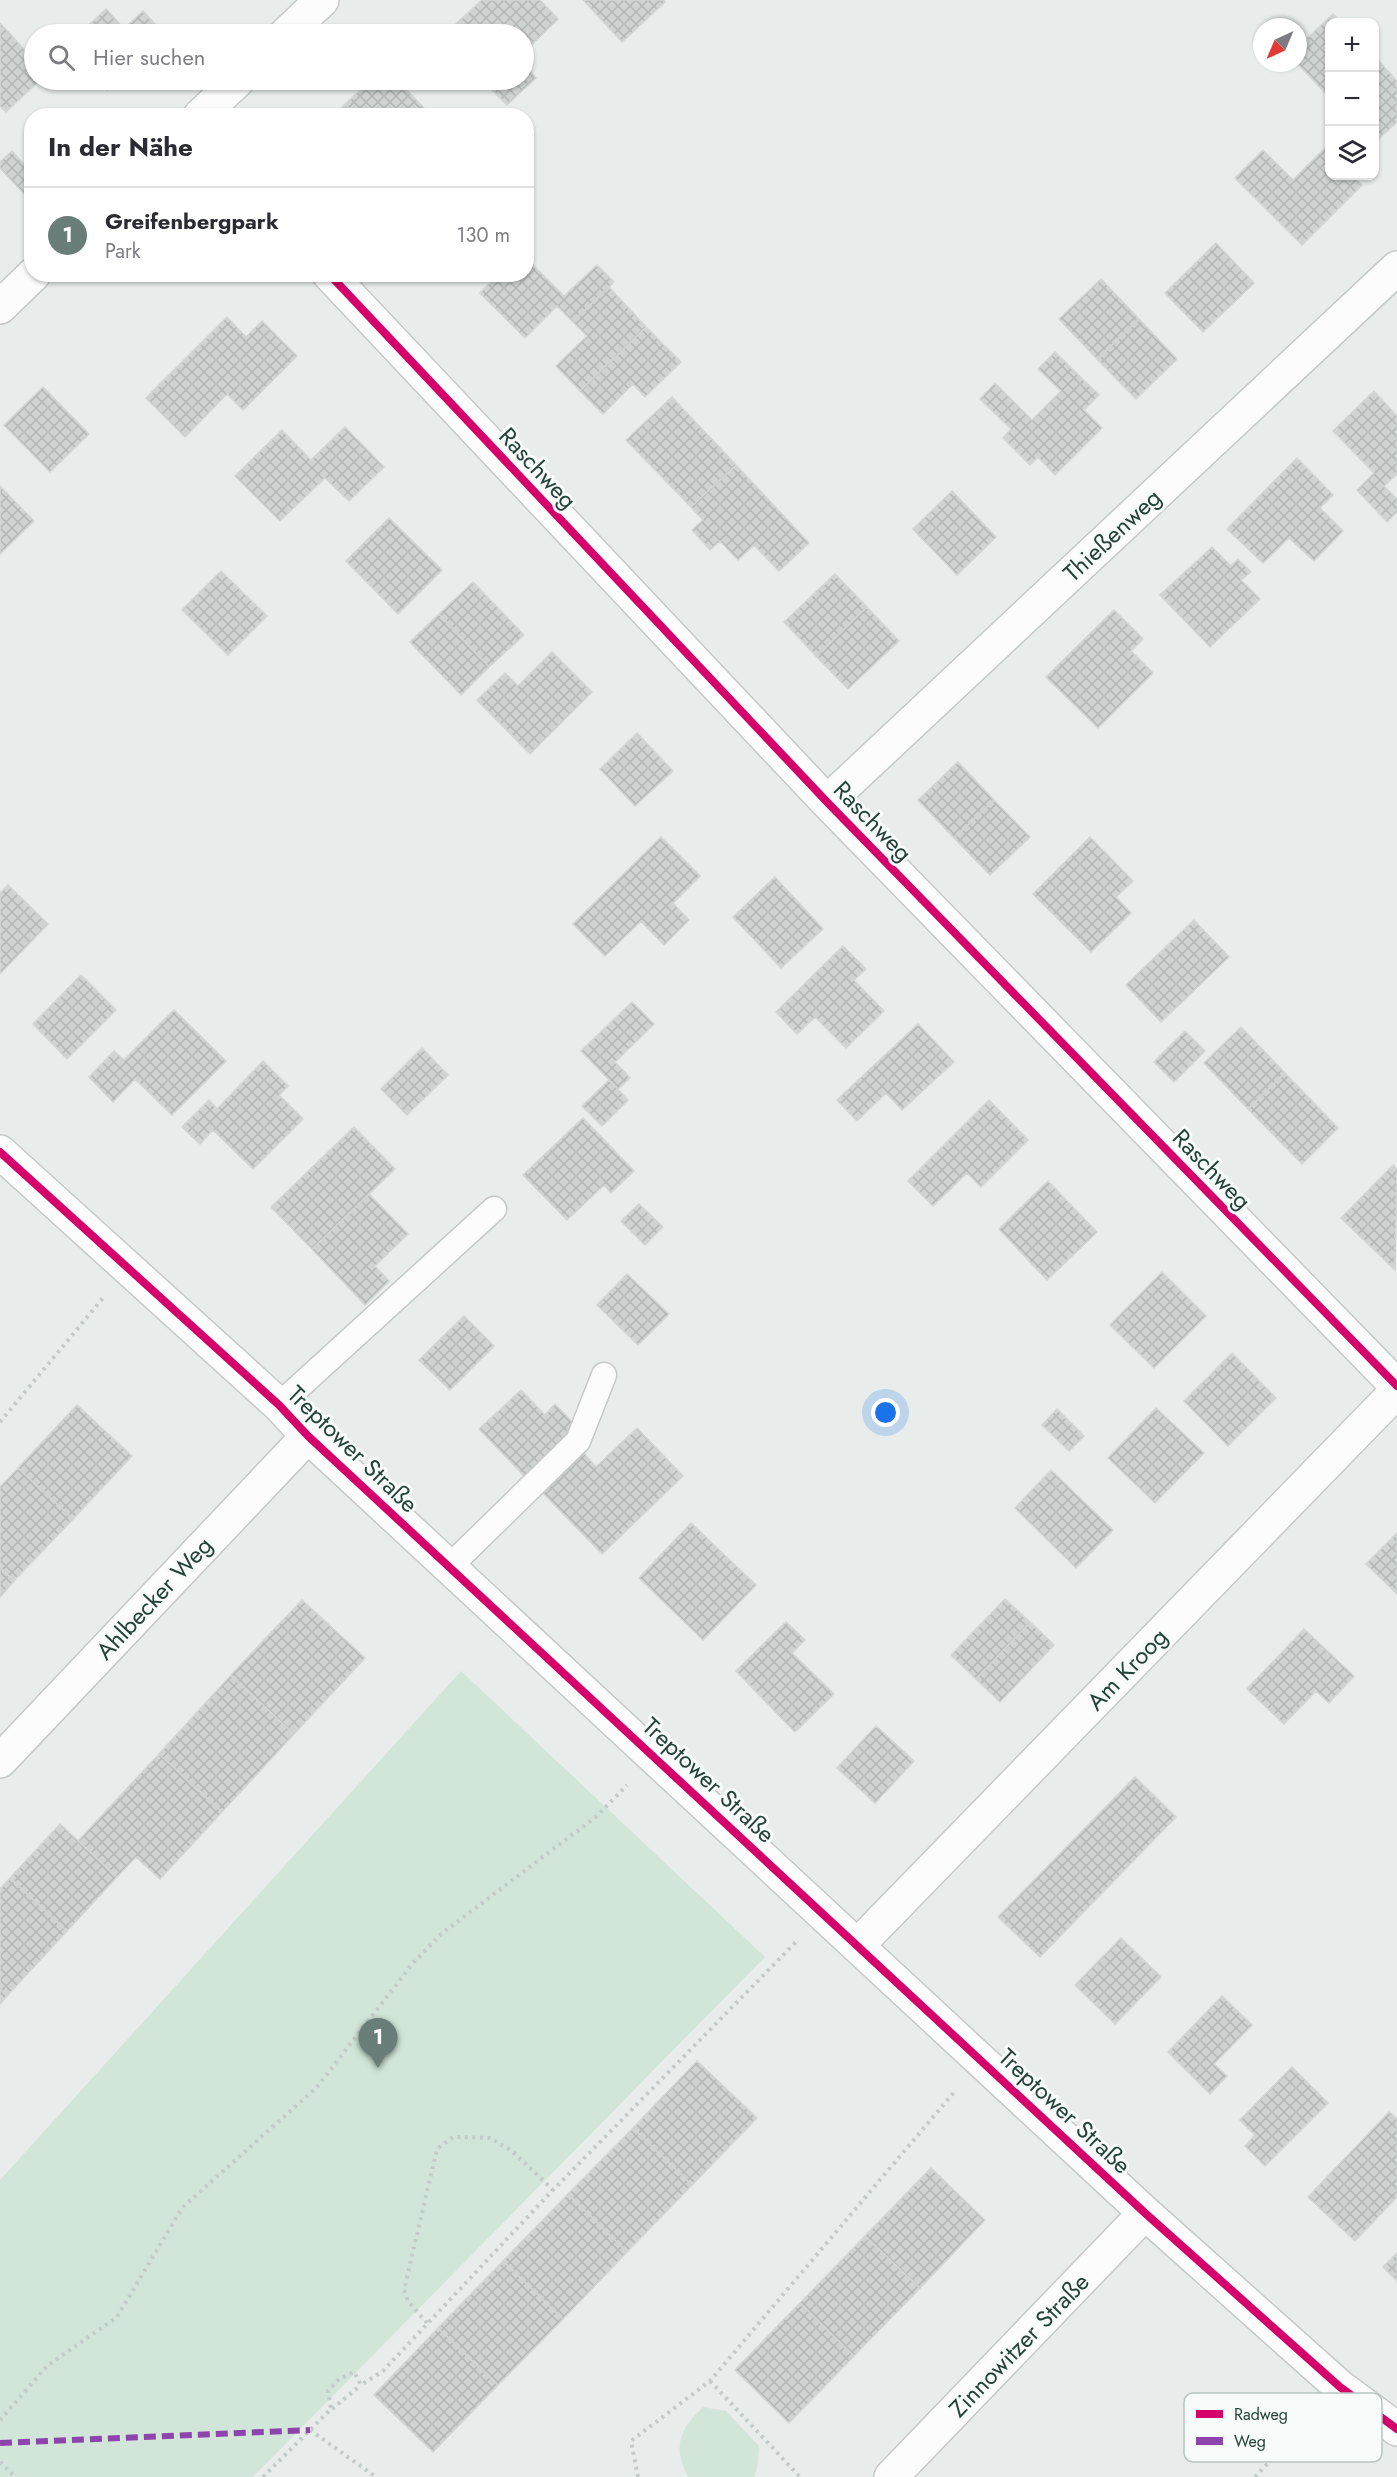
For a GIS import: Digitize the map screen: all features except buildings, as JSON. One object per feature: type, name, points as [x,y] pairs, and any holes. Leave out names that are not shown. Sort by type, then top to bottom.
[{"type":"street","points":[[297,24],[322,0]]},
{"type":"street","points":[[208,108],[227,90]]},
{"type":"street","name":"Thießenweg","points":[[827,802],[1397,268]]},
{"type":"street","points":[[0,307],[26,282]]},
{"type":"street","name":"Raschweg","points":[[337,282],[827,802],[1397,1386]]},
{"type":"street","name":"Treptower Straße","points":[[0,1152],[279,1405],[308,1436],[1146,2213],[1348,2393]]},
{"type":"street","name":"Am Kroog","points":[[857,1946],[1397,1392]]},
{"type":"street","name":"Ahlbecker Weg","points":[[0,1761],[308,1436]]},
{"type":"street","name":"Zinnowitzer Straße","points":[[891,2477],[1146,2213]]},
{"type":"street","name":"Treptower Straße","points":[[1382,2418],[1397,2429]]},
{"type":"lane","points":[[279,1405],[494,1209]]},
{"type":"lane","points":[[450,1567],[578,1441],[604,1375]]},
{"type":"path","points":[[0,1422],[127,1269]]},
{"type":"path","points":[[0,2420],[47,2366],[117,2317],[182,2208],[317,2087],[413,1963],[441,1934],[597,1816],[655,1756]]},
{"type":"path","points":[[263,2477],[331,2409],[383,2371],[554,2190],[823,1914]]},
{"type":"path","points":[[638,2477],[631,2441],[710,2381],[982,2060]]},
{"type":"path","points":[[427,2323],[408,2301],[404,2290],[437,2149],[453,2137],[490,2138],[512,2151],[554,2190]]},
{"type":"path","points":[[331,2409],[328,2391],[339,2379],[354,2373],[362,2385]]},
{"type":"path","points":[[710,2381],[800,2477]]},
{"type":"path","points":[[1334,2393],[1340,2387]]},
{"type":"path","points":[[310,2430],[376,2477]]},
{"type":"path","points":[[0,2462],[15,2477]]},
{"type":"path","points":[[1255,2477],[1269,2462]]},
{"type":"green space","points":[[461,1671],[765,1957],[253,2477],[0,2477],[0,2180]]},
{"type":"green space","points":[[703,2407],[726,2411],[759,2446],[758,2465],[754,2477],[688,2477],[680,2456],[681,2439],[689,2423]]},
{"type":"marked path","points":[[0,2443],[310,2430]]},
{"type":"cycle path","points":[[337,282],[827,802],[1397,1386]]},
{"type":"cycle path","points":[[0,1152],[279,1405],[308,1436],[1145,2213],[1348,2393]]},
{"type":"cycle path","points":[[1382,2418],[1397,2429]]},
{"type":"place","name":"Greifenbergpark","points":[[378,2068]]}]
